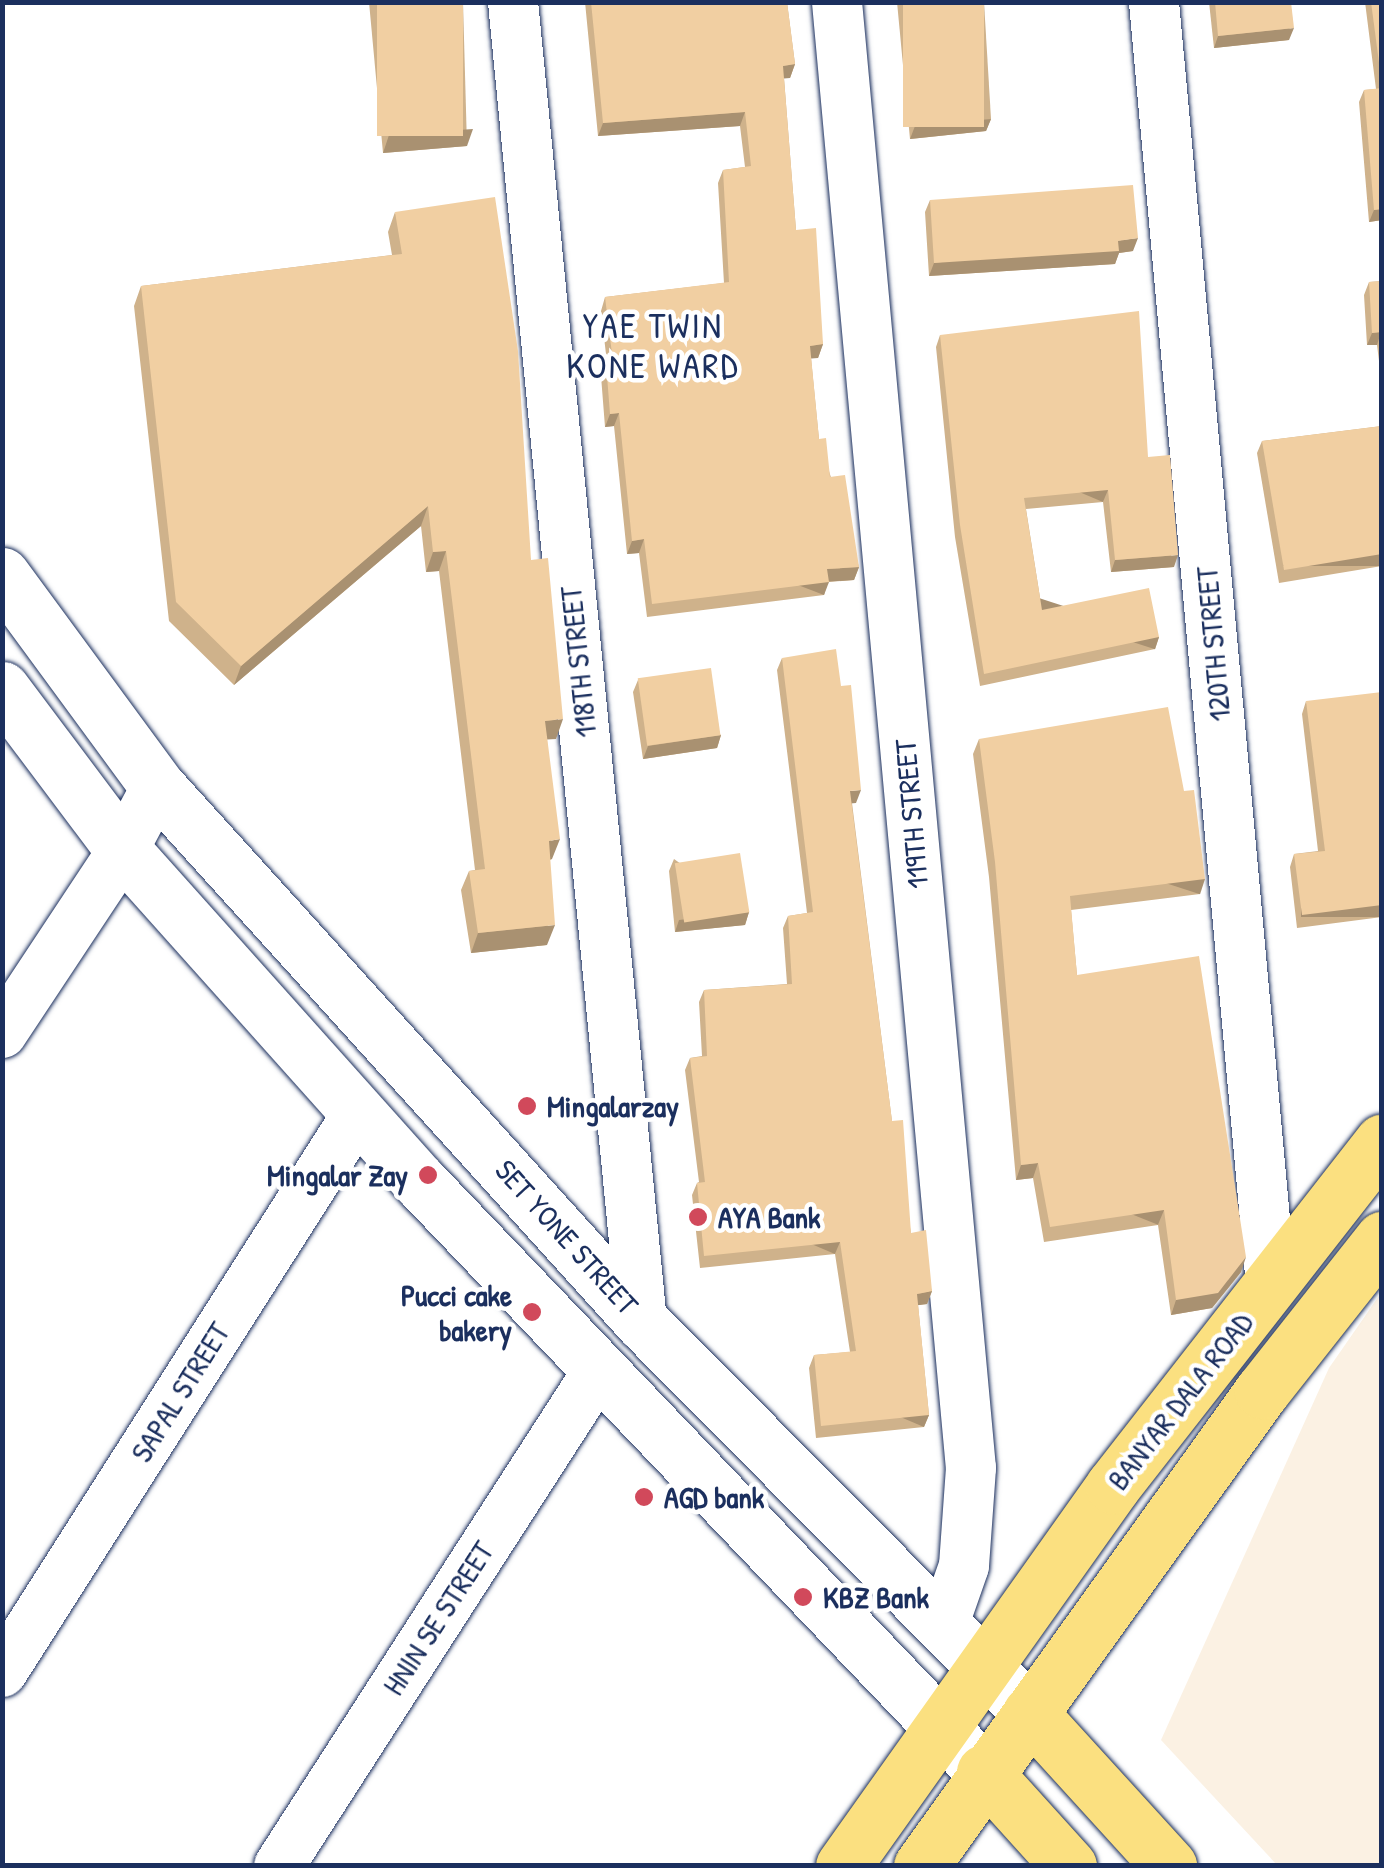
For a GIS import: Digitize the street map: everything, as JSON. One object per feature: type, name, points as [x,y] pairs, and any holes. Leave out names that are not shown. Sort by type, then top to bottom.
[{"type":"main road","name":"SET YONE STREET","points":[[2,575],[157,786],[642,1322],[944,1622],[1169,1866]]},
{"type":"main road","points":[[2,690],[124,850],[358,1113],[1069,1866]]},
{"type":"main road","name":"BANYAR DALA ROAD","points":[[940,1726],[983,1663],[1382,1142]]},
{"type":"main road","name":"BANYAR DALA ROAD","points":[[984,1772],[1382,1238]]},
{"type":"main road","points":[[842,1866],[940,1726]]},
{"type":"main road","points":[[921,1866],[984,1772]]},
{"type":"street","name":"118TH STREET","points":[[513,2],[642,1322]]},
{"type":"street","name":"119TH STREET","points":[[837,2],[971,1468],[964,1566],[944,1622]]},
{"type":"street","name":"120TH STREET","points":[[1154,2],[1272,1285]]},
{"type":"street","points":[[2,1033],[124,850],[157,786]]},
{"type":"street","name":"SAPAL STREET","points":[[2,1672],[358,1113]]},
{"type":"street","name":"HNIN SE STREET","points":[[279,1866],[598,1370]]},
{"type":"shaded area","points":[[1381,1293],[1381,1865],[1277,1865],[1161,1740],[1329,1368]]},
{"type":"building","points":[[377,2],[463,2],[463,136],[377,136]]},
{"type":"building","points":[[591,2],[787,2],[795,64],[783,66],[796,230],[816,228],[823,344],[810,346],[819,439],[826,438],[830,477],[845,475],[859,567],[827,569],[829,582],[652,604],[644,539],[632,541],[619,413],[610,414],[606,363],[613,362],[605,297],[729,282],[723,170],[751,166],[745,112],[603,123]]},
{"type":"building","points":[[903,2],[984,2],[984,127],[903,127]]},
{"type":"building","points":[[1215,2],[1291,2],[1294,28],[1218,36]]},
{"type":"building","points":[[1371,2],[1382,2],[1382,85]]},
{"type":"building","points":[[1382,88],[1382,209],[1374,210],[1364,90]]},
{"type":"building","points":[[1133,185],[1138,238],[1118,241],[1119,251],[934,263],[930,200]]},
{"type":"building","points":[[495,197],[518,351],[531,560],[548,558],[563,719],[545,721],[560,839],[549,841],[555,925],[478,933],[469,871],[485,869],[446,551],[433,552],[428,506],[241,666],[176,602],[141,286],[402,254],[395,212]]},
{"type":"building","points":[[1382,281],[1382,335],[1372,333],[1369,282]]},
{"type":"building","points":[[1139,311],[1148,457],[1170,455],[1178,555],[1115,560],[1108,490],[1024,498],[1042,610],[1149,588],[1159,637],[984,674],[960,525],[940,335]]},
{"type":"building","points":[[1382,426],[1382,554],[1284,570],[1262,441]]},
{"type":"building","points":[[836,649],[841,686],[851,685],[861,790],[850,791],[892,1121],[903,1120],[911,1233],[926,1230],[932,1291],[917,1294],[929,1415],[821,1426],[814,1355],[856,1351],[840,1242],[704,1256],[697,1183],[705,1182],[690,1058],[707,1056],[704,990],[792,984],[788,916],[813,912],[782,658]]},
{"type":"building","points":[[711,668],[720,735],[647,746],[638,678]]},
{"type":"building","points":[[1382,692],[1382,905],[1302,915],[1294,854],[1325,851],[1306,701]]},
{"type":"building","points":[[1168,707],[1184,791],[1194,790],[1205,879],[1070,896],[1077,975],[1199,956],[1246,1257],[1218,1293],[1176,1300],[1164,1210],[1050,1227],[1038,1163],[1021,1165],[995,862],[979,739]]},
{"type":"building","points":[[740,853],[749,912],[684,923],[675,863]]},
{"type":"place","name":"Mingalarzay","points":[[527,1106]]},
{"type":"place","name":"Mingalar Zay","points":[[428,1175]]},
{"type":"place","name":"AYA Bank","points":[[698,1217]]},
{"type":"place","name":"Pucci cake bakery","points":[[532,1312]]},
{"type":"place","name":"AGD bank","points":[[644,1497]]},
{"type":"place","name":"KBZ Bank","points":[[803,1597]]},
{"type":"district","name":"YAE TWIN KONE WARD","points":[[653,346]]}]
